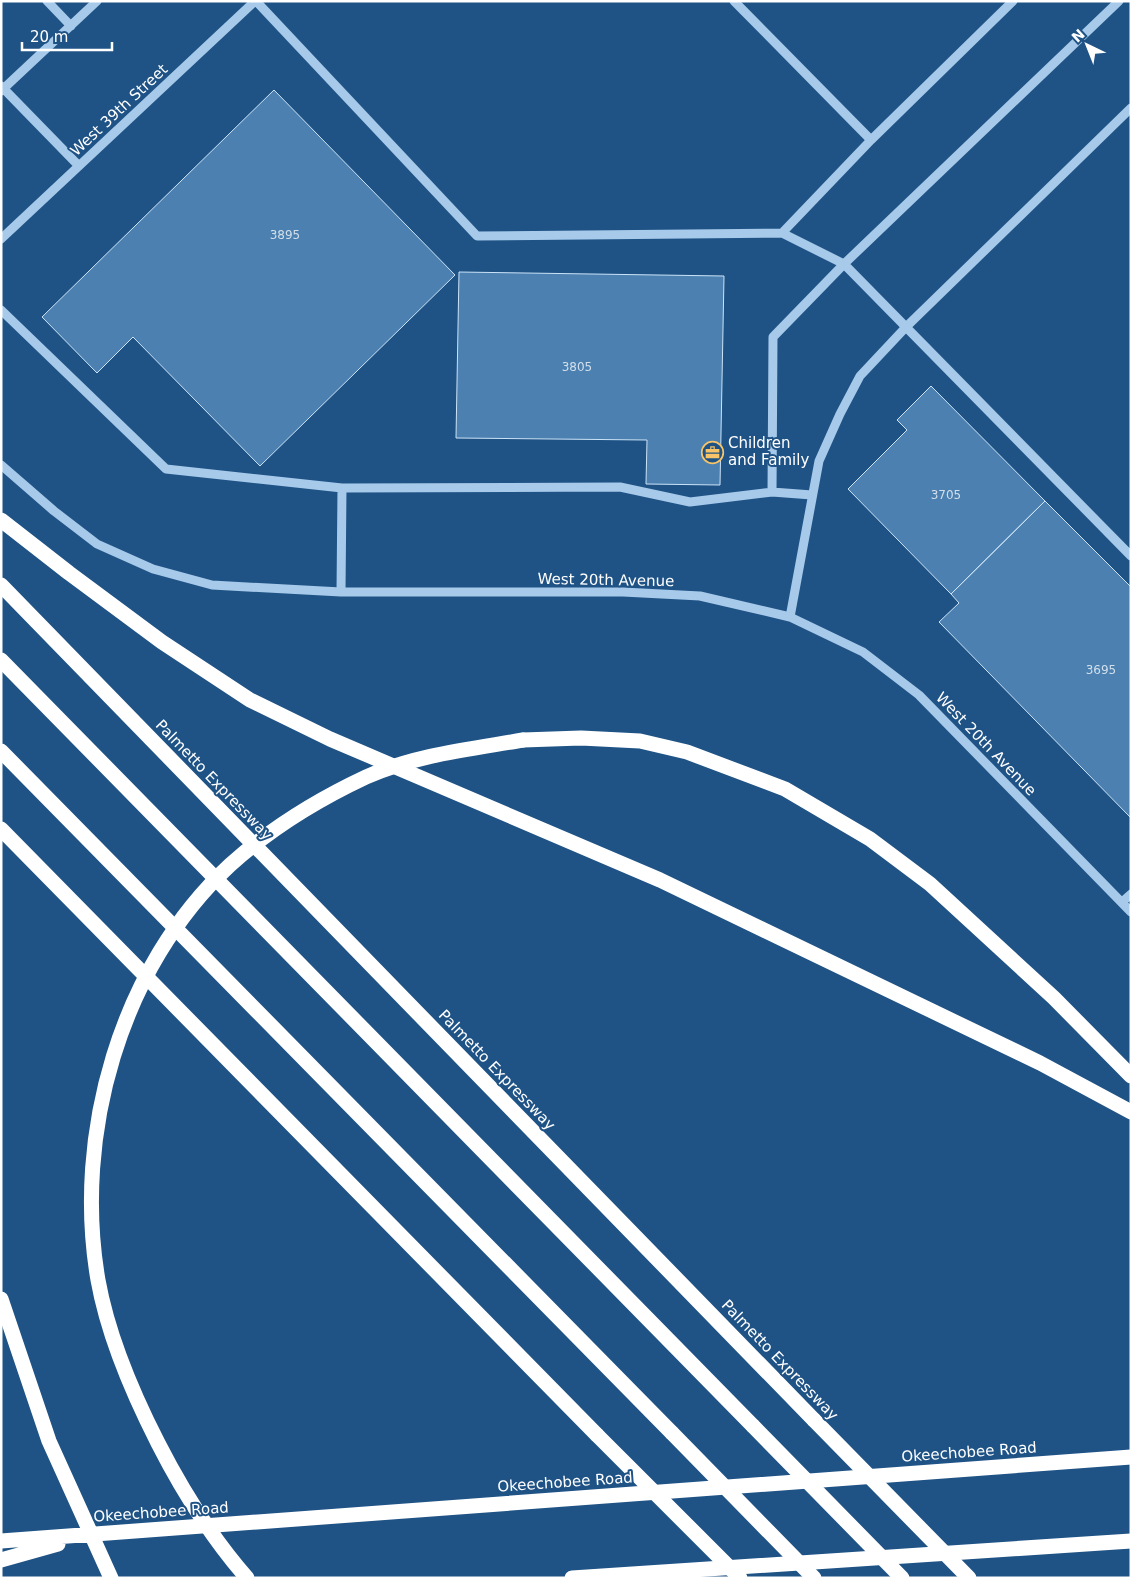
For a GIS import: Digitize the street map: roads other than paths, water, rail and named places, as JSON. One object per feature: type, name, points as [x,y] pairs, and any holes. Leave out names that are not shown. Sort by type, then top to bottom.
[{"type":"highway","points":[[1,520],[162,642],[250,700],[330,739],[660,880],[1040,1063],[1131,1112]]},
{"type":"highway","name":"Palmetto Expressway","points":[[1,585],[969,1578]]},
{"type":"highway","points":[[1,660],[902,1578]]},
{"type":"highway","points":[[247,1578],[177,1481],[140,1408],[117,1347],[99,1283],[92,1233],[94,1154],[103,1091],[127,1016],[167,941],[196,901],[229,866],[263,838],[312,805],[369,776],[430,756],[523,740],[580,738],[640,742],[687,752],[785,788],[870,839],[930,884],[1054,998],[1131,1076]]},
{"type":"highway","points":[[1,751],[814,1578]]},
{"type":"highway","points":[[1,829],[740,1578]]},
{"type":"highway","points":[[1,1299],[49,1441],[111,1578]]},
{"type":"highway","name":"Okeechobee Road","points":[[1,1541],[1131,1458]]},
{"type":"highway","points":[[1,1560],[91,1534]]},
{"type":"highway","points":[[572,1578],[1131,1541]]},
{"type":"street","points":[[47,1],[71,26]]},
{"type":"street","points":[[79,166],[2,89],[97,1]]},
{"type":"street","points":[[256,1],[477,236],[782,234],[844,264],[1131,556]]},
{"type":"street","name":"West 39th Street","points":[[1,239],[256,1]]},
{"type":"street","points":[[734,1],[871,140]]},
{"type":"street","points":[[782,234],[871,140],[1013,1]]},
{"type":"street","points":[[772,492],[773,337],[844,264],[1119,1]]},
{"type":"street","points":[[790,616],[819,461],[840,414],[860,376],[906,327],[1131,108]]},
{"type":"street","points":[[1,310],[166,469],[342,488],[620,487],[690,502],[772,492],[812,495]]},
{"type":"street","name":"West 20th Avenue","points":[[1,465],[54,511],[97,544],[153,569],[212,585],[341,592],[623,592],[700,596],[790,616],[863,652],[918,695],[1131,912]]},
{"type":"street","points":[[341,592],[342,488]]},
{"type":"street","points":[[1122,902],[1131,894]]},
{"type":"place","name":"Children and Family","points":[[712,452]]}]
